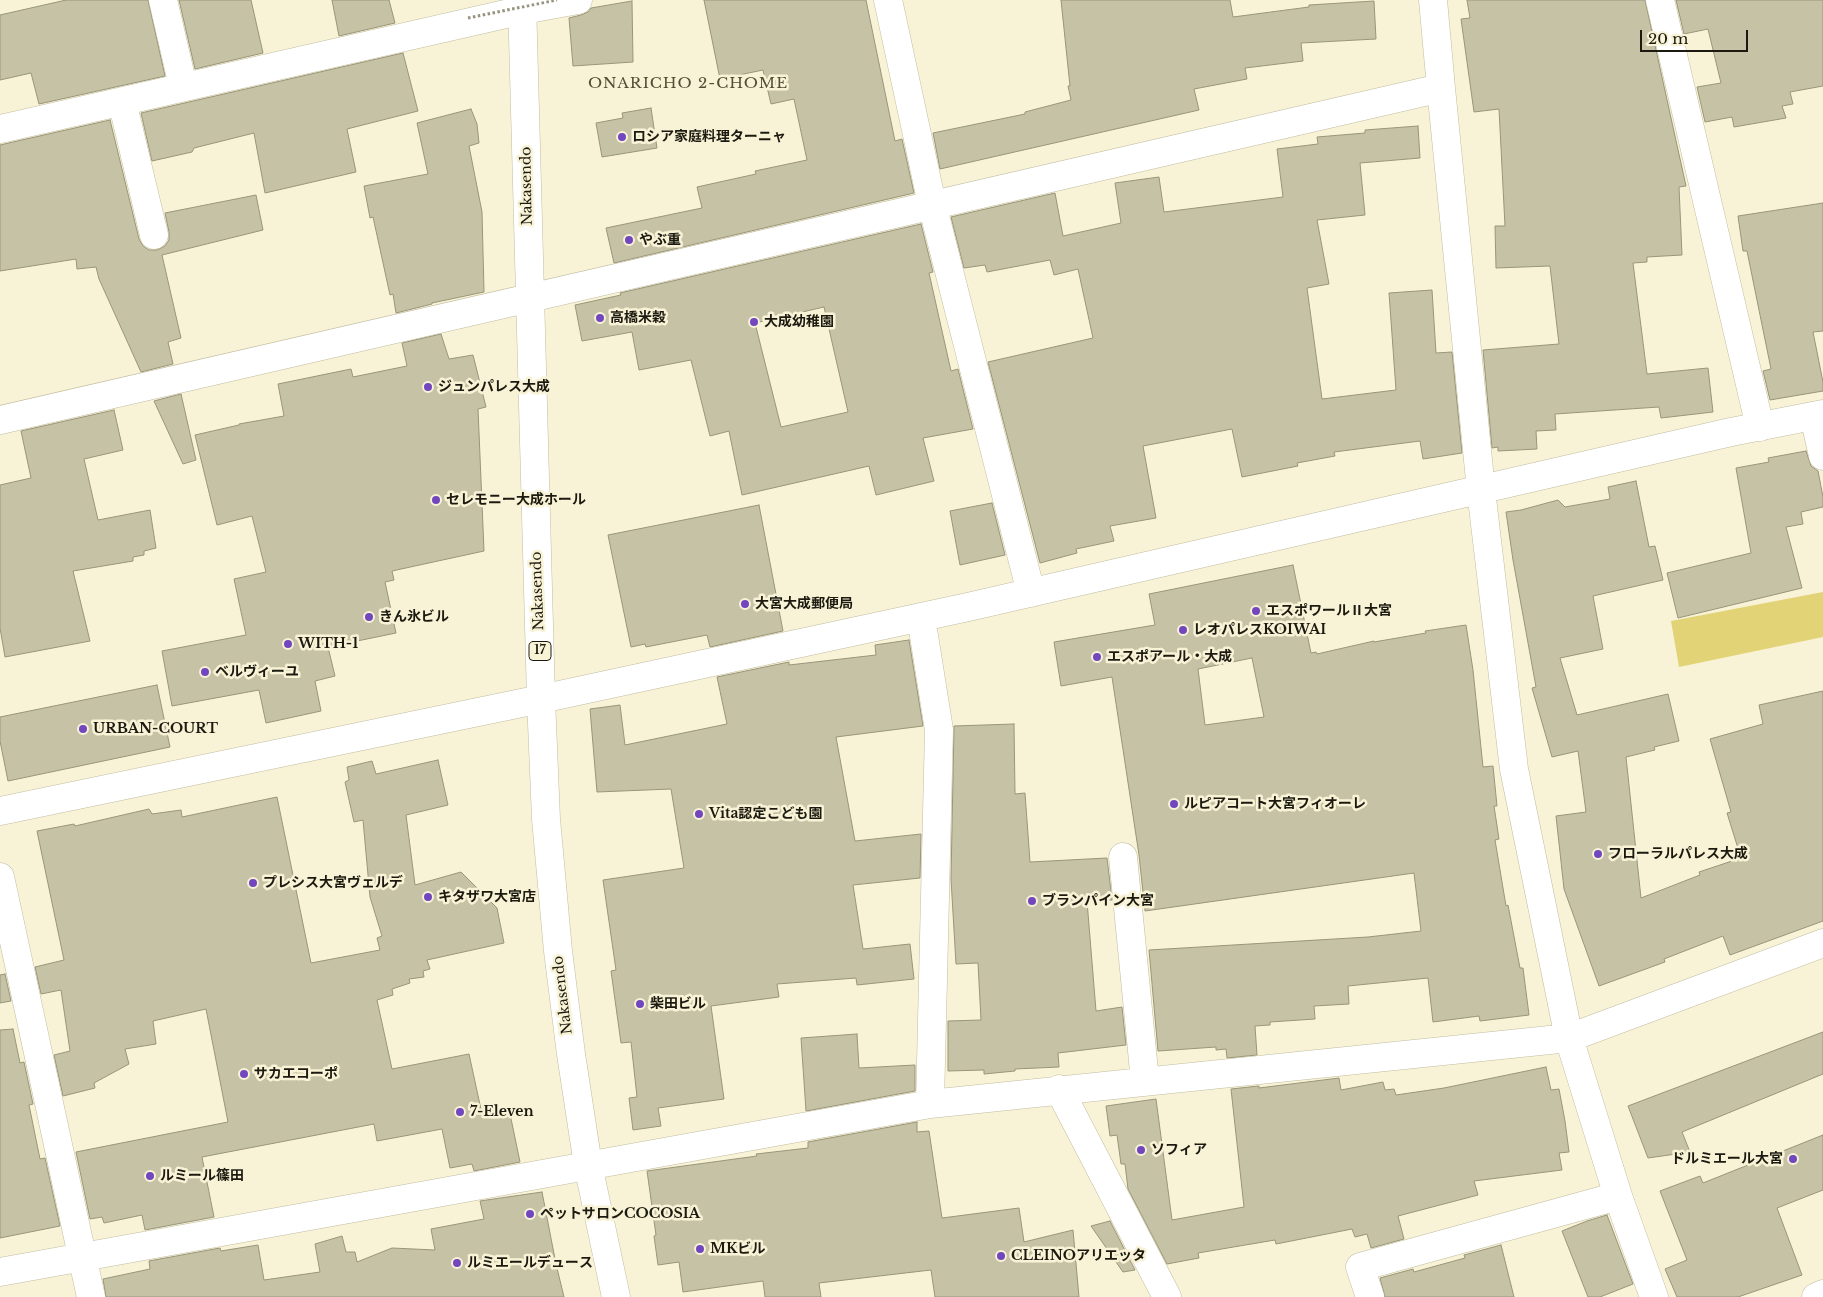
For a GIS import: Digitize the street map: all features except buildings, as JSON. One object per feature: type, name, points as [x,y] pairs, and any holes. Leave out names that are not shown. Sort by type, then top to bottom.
[{"type":"main road","points":[[163,0],[184,86]]},
{"type":"main road","points":[[0,129],[523,5],[578,0]]},
{"type":"main road","points":[[888,0],[932,204],[1031,592]]},
{"type":"main road","points":[[1434,0],[1441,88],[1482,490],[1514,769],[1569,1038],[1618,1196],[1654,1297]]},
{"type":"main road","points":[[1660,0],[1760,427]]},
{"type":"main road","name":"Nakasendo","points":[[523,5],[541,699],[546,819],[558,951],[571,1054],[588,1165],[616,1297]]},
{"type":"main road","points":[[0,420],[1441,88]]},
{"type":"main road","points":[[122,100],[154,235]]},
{"type":"main road","points":[[0,811],[541,699],[921,617],[1819,415],[1823,456]]},
{"type":"main road","points":[[921,617],[939,730],[930,1104]]},
{"type":"main road","points":[[1123,857],[1145,1081]]},
{"type":"main road","points":[[0,877],[91,1297]]},
{"type":"main road","points":[[0,1272],[930,1104],[1059,1089],[1569,1038],[1823,943]]},
{"type":"main road","points":[[1059,1089],[1167,1297]]},
{"type":"main road","points":[[1370,1297],[1360,1267],[1618,1196]]},
{"type":"main road","points":[[1816,1297],[1823,1294]]},
{"type":"path","points":[[468,18],[557,0]]},
{"type":"shaded area","points":[[1823,592],[1823,637],[1679,667],[1671,621]]},
{"type":"place","name":"ロシア家庭料理ターニャ","points":[[622,137]]},
{"type":"place","name":"やぶ重","points":[[629,240]]},
{"type":"place","name":"高橋米穀","points":[[600,318]]},
{"type":"place","name":"大成幼稚園","points":[[754,322]]},
{"type":"place","name":"ジュンパレス大成","points":[[428,387]]},
{"type":"place","name":"セレモニー大成ホール","points":[[436,500]]},
{"type":"place","name":"大宮大成郵便局","points":[[745,604]]},
{"type":"place","name":"エスポワールⅡ大宮","points":[[1256,611]]},
{"type":"place","name":"きん氷ビル","points":[[369,617]]},
{"type":"place","name":"レオパレスKOIWAI","points":[[1183,630]]},
{"type":"place","name":"WITH-1","points":[[288,644]]},
{"type":"place","name":"エスポアール・大成","points":[[1097,657]]},
{"type":"place","name":"ベルヴィーユ","points":[[205,672]]},
{"type":"place","name":"URBAN-COURT","points":[[83,729]]},
{"type":"place","name":"ルピアコート大宮フィオーレ","points":[[1174,804]]},
{"type":"place","name":"Vita認定こども園","points":[[699,814]]},
{"type":"place","name":"フローラルパレス大成","points":[[1598,854]]},
{"type":"place","name":"プレシス大宮ヴェルデ","points":[[253,883]]},
{"type":"place","name":"キタザワ大宮店","points":[[428,897]]},
{"type":"place","name":"ブランパイン大宮","points":[[1032,901]]},
{"type":"place","name":"柴田ビル","points":[[640,1004]]},
{"type":"place","name":"サカエコーポ","points":[[244,1074]]},
{"type":"place","name":"7-Eleven","points":[[460,1112]]},
{"type":"place","name":"ソフィア","points":[[1141,1150]]},
{"type":"place","name":"ドルミエール大宮","points":[[1793,1159]]},
{"type":"place","name":"ルミール篠田","points":[[150,1176]]},
{"type":"place","name":"ペットサロンCOCOSIA","points":[[530,1214]]},
{"type":"place","name":"MKビル","points":[[700,1249]]},
{"type":"place","name":"CLEINOアリエッタ","points":[[1001,1256]]},
{"type":"place","name":"ルミエールデュース","points":[[457,1263]]},
{"type":"district","name":"ONARICHO 2-CHOME","points":[[688,84]]}]
